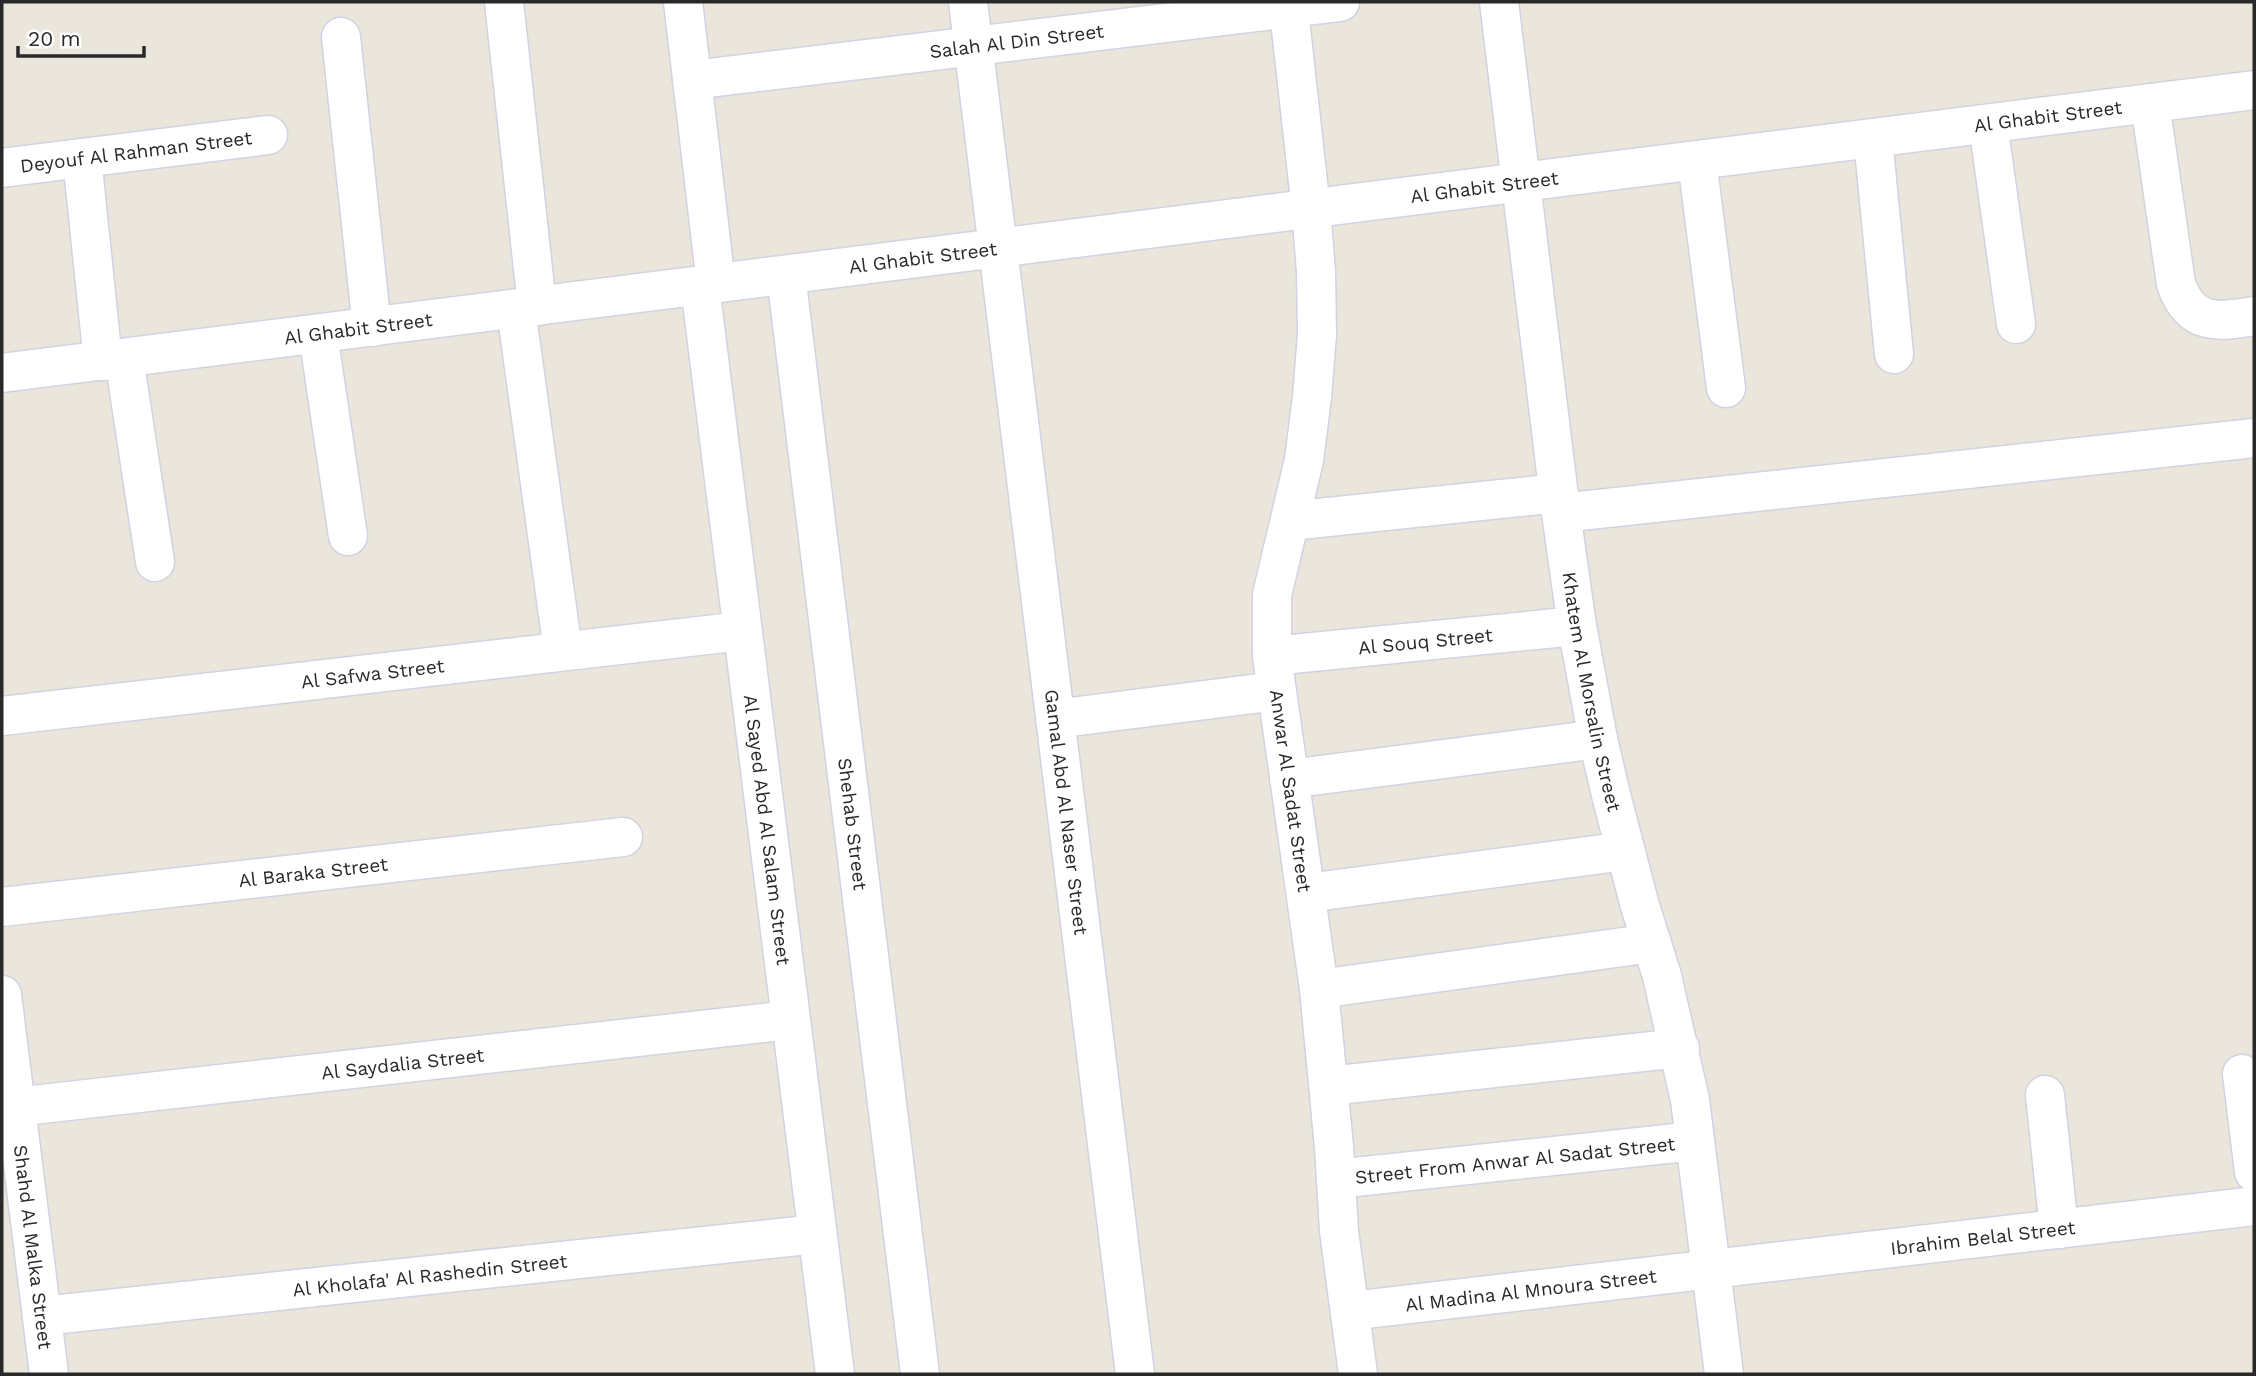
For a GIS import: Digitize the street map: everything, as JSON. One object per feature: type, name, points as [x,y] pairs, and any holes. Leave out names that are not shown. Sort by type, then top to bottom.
[{"type":"street","points":[[504,2],[527,307],[563,651]]},
{"type":"street","points":[[683,2],[692,80],[708,285]]},
{"type":"street","name":"Gamal Abd Al Naser Street","points":[[968,2],[1135,1374]]},
{"type":"street","name":"Salah Al Din Street","points":[[692,80],[1289,5],[1340,2]]},
{"type":"street","name":"Khatem Al Morsalin Street","points":[[1499,2],[1577,626],[1598,739],[1625,851],[1680,1048],[1690,1100],[1724,1374]]},
{"type":"street","name":"Anwar Al Sadat Street","points":[[1289,5],[1311,209],[1317,334],[1304,460],[1272,595],[1274,673],[1319,989],[1339,1231],[1358,1374]]},
{"type":"street","points":[[341,37],[372,327]]},
{"type":"street","name":"Al Ghabit Street","points":[[2,373],[2254,90]]},
{"type":"street","points":[[2150,103],[2176,284],[2180,295],[2187,306],[2208,319],[2221,321],[2254,316]]},
{"type":"street","points":[[1988,124],[2016,324]]},
{"type":"street","name":"Deyouf Al Rahman Street","points":[[2,168],[268,135]]},
{"type":"street","points":[[1872,139],[1894,354]]},
{"type":"street","points":[[82,158],[114,359],[155,562]]},
{"type":"street","points":[[1697,161],[1726,388]]},
{"type":"street","name":"Shehab Street","points":[[786,275],[920,1374]]},
{"type":"street","name":"Al Sayed Abd Al Salam Street","points":[[708,285],[743,631],[835,1374]]},
{"type":"street","points":[[318,334],[348,536]]},
{"type":"street","points":[[1290,521],[1560,503],[2254,438]]},
{"type":"street","name":"Al Souq Street","points":[[1055,719],[1274,673],[1577,626]]},
{"type":"street","name":"Al Safwa Street","points":[[2,716],[743,631]]},
{"type":"street","points":[[1289,779],[1598,739]]},
{"type":"street","name":"Al Baraka Street","points":[[2,907],[624,837]]},
{"type":"street","points":[[1307,892],[1625,851]]},
{"type":"street","points":[[1319,989],[1652,943]]},
{"type":"street","name":"Shahd Al Malka Street","points":[[2,995],[49,1374]]},
{"type":"street","name":"Al Saydalia Street","points":[[15,1107],[790,1020]]},
{"type":"street","points":[[1329,1086],[1680,1048]]},
{"type":"street","points":[[2242,1074],[2254,1172]]},
{"type":"street","points":[[2045,1096],[2059,1229]]},
{"type":"street","name":"Street From Anwar Al Sadat Street","points":[[1336,1179],[1695,1141]]},
{"type":"street","name":"Ibrahim Belal Street","points":[[1711,1269],[2254,1206]]},
{"type":"street","name":"Al Kholafa' Al Rashedin Street","points":[[42,1316],[817,1234]]},
{"type":"street","name":"Al Madina Al Mnoura Street","points":[[1350,1311],[1711,1269]]}]
